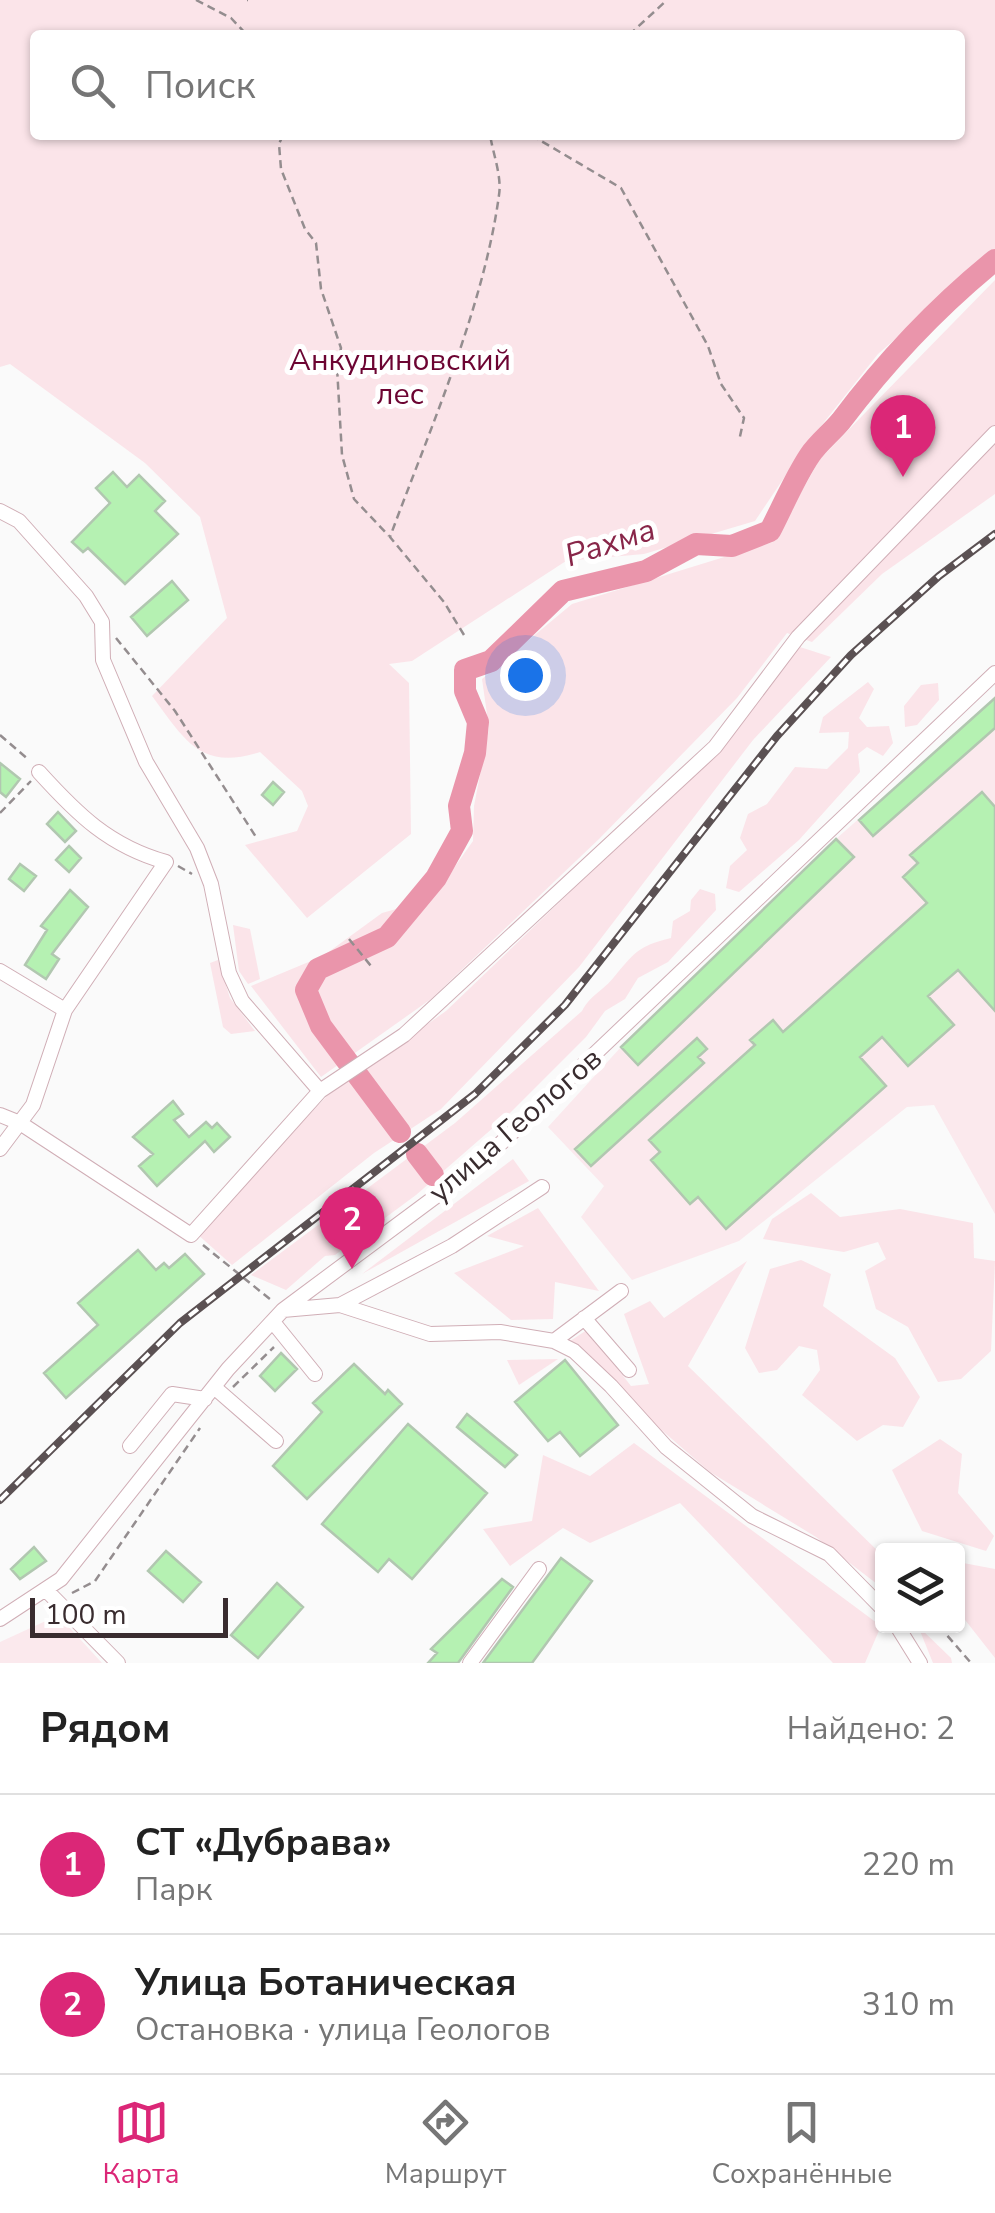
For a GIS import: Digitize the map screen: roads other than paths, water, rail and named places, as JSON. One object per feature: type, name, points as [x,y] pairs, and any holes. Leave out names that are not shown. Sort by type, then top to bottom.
[{"type":"street","points":[[0,1114],[20,1123],[191,1235],[320,1091],[404,1035],[715,747],[798,637],[995,433]]},
{"type":"street","points":[[0,511],[19,521],[86,596],[102,622],[103,660],[146,762],[197,848],[211,884],[229,974],[242,1001],[320,1091]]},
{"type":"street","name":"улица Геологов","points":[[0,1618],[52,1596],[77,1560],[278,1316],[478,1165],[995,673]]},
{"type":"street","points":[[0,1150],[33,1105],[64,1010],[166,862],[103,836],[84,822],[39,772]]},
{"type":"street","points":[[0,972],[64,1010]]},
{"type":"street","points":[[315,1374],[285,1337],[278,1316],[340,1305],[452,1246],[542,1187]]},
{"type":"street","points":[[554,1340],[621,1291]]},
{"type":"street","points":[[340,1305],[430,1334],[500,1332],[554,1340],[574,1352],[611,1386],[666,1447],[752,1516],[829,1554],[875,1601]]},
{"type":"street","points":[[584,1318],[629,1370]]},
{"type":"street","points":[[130,1446],[172,1394],[214,1394],[276,1441]]},
{"type":"street","points":[[470,1663],[539,1569]]},
{"type":"street","points":[[52,1596],[118,1663]]},
{"type":"street","points":[[901,1633],[920,1663]]},
{"type":"waterway","name":"Рахма","points":[[400,1132],[321,1026],[306,990],[318,969],[387,937],[436,878],[462,831],[459,806],[475,753],[478,722],[465,691],[465,670],[491,661],[563,591],[646,571],[696,544],[732,546],[770,531],[813,451],[913,336],[995,260]]},
{"type":"waterway","name":"Рахма","points":[[417,1154],[433,1175]]},
{"type":"railway","points":[[0,1500],[180,1323],[475,1094],[565,1005],[777,736],[851,655],[939,576],[995,534]]},
{"type":"place","name":"СТ «Дубрава»","points":[[903,477]]},
{"type":"place","name":"Улица Ботаническая","points":[[352,1269]]},
{"type":"park label","name":"Анкудиновский лес","points":[[400,377]]}]
